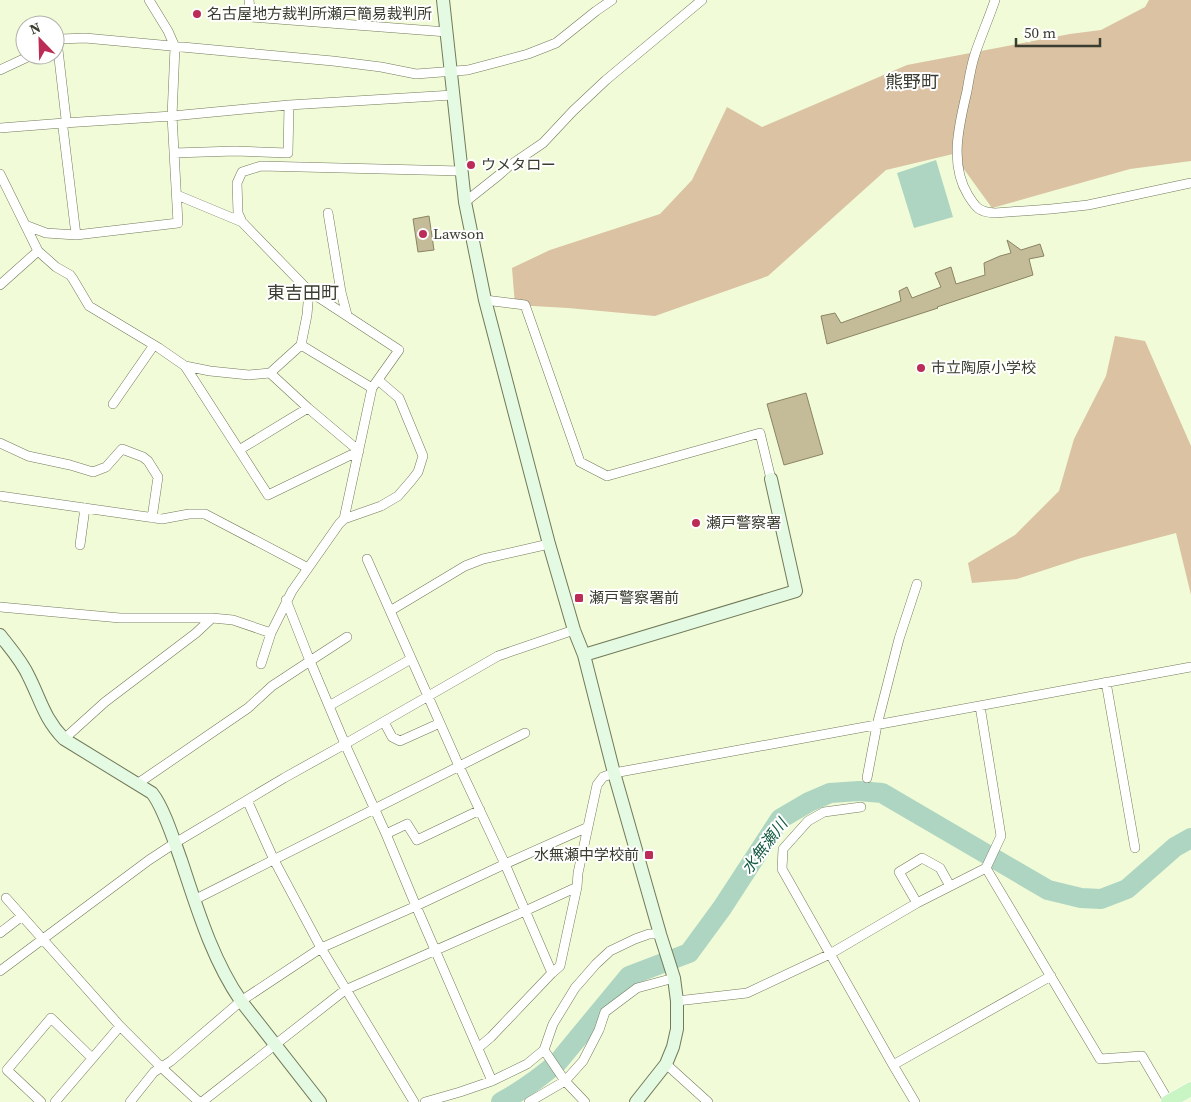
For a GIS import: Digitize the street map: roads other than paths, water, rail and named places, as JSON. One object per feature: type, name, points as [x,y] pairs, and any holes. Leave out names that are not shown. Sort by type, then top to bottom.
[{"type":"main road","points":[[1168,1102],[1191,1089]]},
{"type":"street","points":[[25,225],[46,233],[76,235],[178,223],[172,116],[175,47],[168,31],[149,0]]},
{"type":"street","points":[[250,0],[251,17],[446,32]]},
{"type":"street","points":[[443,0],[465,202],[485,300],[549,544],[574,630],[584,655],[614,773],[674,978],[677,1001],[677,1029],[673,1047],[666,1064],[636,1102]]},
{"type":"street","points":[[65,39],[85,38],[333,61],[416,74],[468,70],[528,54],[556,43],[612,0]]},
{"type":"street","points":[[465,202],[509,166],[543,143],[606,80],[702,0]]},
{"type":"street","points":[[995,0],[974,55],[960,123],[957,148],[958,168],[963,187],[976,207],[986,212],[995,212],[1088,205],[1191,183]]},
{"type":"street","points":[[0,70],[15,63]]},
{"type":"street","points":[[59,65],[66,119],[63,128],[76,235]]},
{"type":"street","points":[[0,128],[172,116],[289,105],[453,95]]},
{"type":"street","points":[[174,154],[235,151],[288,153],[289,105]]},
{"type":"street","points":[[344,519],[375,384],[399,350],[309,291],[242,222],[238,213],[237,183],[242,172],[261,166],[461,171]]},
{"type":"street","points":[[0,174],[38,251],[56,267],[74,279],[89,306],[185,366],[268,495],[359,451]]},
{"type":"street","points":[[177,195],[242,222]]},
{"type":"street","points":[[328,213],[346,315]]},
{"type":"street","points":[[0,285],[38,251]]},
{"type":"street","points":[[185,366],[249,375],[270,372],[301,345],[307,315],[309,291]]},
{"type":"street","points":[[485,300],[525,304],[580,462],[607,476],[760,433],[796,591],[584,655]]},
{"type":"street","points":[[113,404],[154,345]]},
{"type":"street","points":[[261,664],[271,633],[286,600],[339,524],[344,519],[381,506],[398,496],[418,472],[423,456],[399,398],[301,345]]},
{"type":"street","points":[[270,372],[308,408],[359,451]]},
{"type":"street","points":[[240,450],[308,408]]},
{"type":"street","points":[[0,443],[28,456],[93,472],[106,467],[122,449],[143,457],[148,461],[158,477],[152,518]]},
{"type":"street","points":[[0,496],[162,519],[189,514],[206,514],[308,568]]},
{"type":"street","points":[[80,545],[84,508]]},
{"type":"street","points":[[390,610],[465,566],[483,559],[549,544]]},
{"type":"street","points":[[367,559],[459,766],[506,864],[552,973]]},
{"type":"street","points":[[867,778],[877,725],[899,639],[917,584]]},
{"type":"street","points":[[286,600],[345,744],[386,834],[492,1081]]},
{"type":"street","points":[[0,607],[120,618],[212,618],[233,620],[271,633]]},
{"type":"street","points":[[64,739],[105,702],[196,633],[212,618]]},
{"type":"street","points":[[0,971],[149,860],[284,778],[498,656],[574,630]]},
{"type":"street","points":[[0,635],[24,668],[54,729],[64,739],[152,793],[158,800],[218,963],[229,985],[240,1002],[320,1102]]},
{"type":"street","points":[[137,784],[248,708],[272,686],[347,637]]},
{"type":"street","points":[[329,706],[411,659]]},
{"type":"street","points":[[478,1048],[560,966],[597,785],[603,777],[614,773],[1191,667]]},
{"type":"street","points":[[1106,682],[1135,848]]},
{"type":"street","points":[[677,1001],[747,993],[830,954],[987,865],[1001,836],[980,706]]},
{"type":"street","points":[[384,722],[392,737],[400,741],[440,723]]},
{"type":"street","points":[[194,900],[525,733]]},
{"type":"street","points":[[247,800],[274,860],[321,948],[414,1102]]},
{"type":"street","points":[[861,806],[824,812],[808,821],[783,849],[782,869],[915,1102]]},
{"type":"street","points":[[386,834],[407,824],[417,840],[480,810]]},
{"type":"street","points":[[130,1102],[154,1072],[171,1061],[240,1002],[321,948],[588,827]]},
{"type":"street","points":[[917,903],[899,872],[922,858],[940,868],[950,886]]},
{"type":"street","points":[[987,865],[1100,1059],[1142,1056],[1168,1102]]},
{"type":"street","points":[[6,898],[120,1026],[200,1102],[345,990],[577,887]]},
{"type":"street","points":[[0,933],[22,916]]},
{"type":"street","points":[[425,1102],[492,1081],[527,1064],[544,1050],[553,1024],[575,988],[596,964],[610,951],[635,939],[649,934],[660,934]]},
{"type":"street","points":[[893,1066],[1051,976]]},
{"type":"street","points":[[529,1102],[565,1081],[583,1061],[605,1012],[637,988],[674,978]]},
{"type":"street","points":[[41,1102],[7,1070],[51,1018],[92,1058]]},
{"type":"street","points":[[55,1102],[120,1026]]},
{"type":"street","points":[[544,1050],[565,1081],[585,1102]]},
{"type":"street","points":[[666,1064],[708,1102]]},
{"type":"waterway","name":"水無瀬川","points":[[501,1102],[531,1084],[558,1062],[629,976],[689,953],[722,908],[780,819],[809,802],[830,793],[859,791],[882,793],[1048,890],[1081,898],[1101,899],[1127,889],[1175,847],[1191,838]]},
{"type":"place","name":"名古屋地方裁判所瀬戸簡易裁判所","points":[[197,14]]},
{"type":"place","name":"ウメタロー","points":[[471,165]]},
{"type":"place","name":"Lawson","points":[[423,234]]},
{"type":"place","name":"市立陶原小学校","points":[[921,368]]},
{"type":"place","name":"瀬戸警察署","points":[[696,523]]},
{"type":"place","name":"瀬戸警察署前","points":[[579,598]]},
{"type":"place","name":"水無瀬中学校前","points":[[649,855]]},
{"type":"district","name":"熊野町","points":[[912,82]]},
{"type":"district","name":"東吉田町","points":[[303,293]]}]
